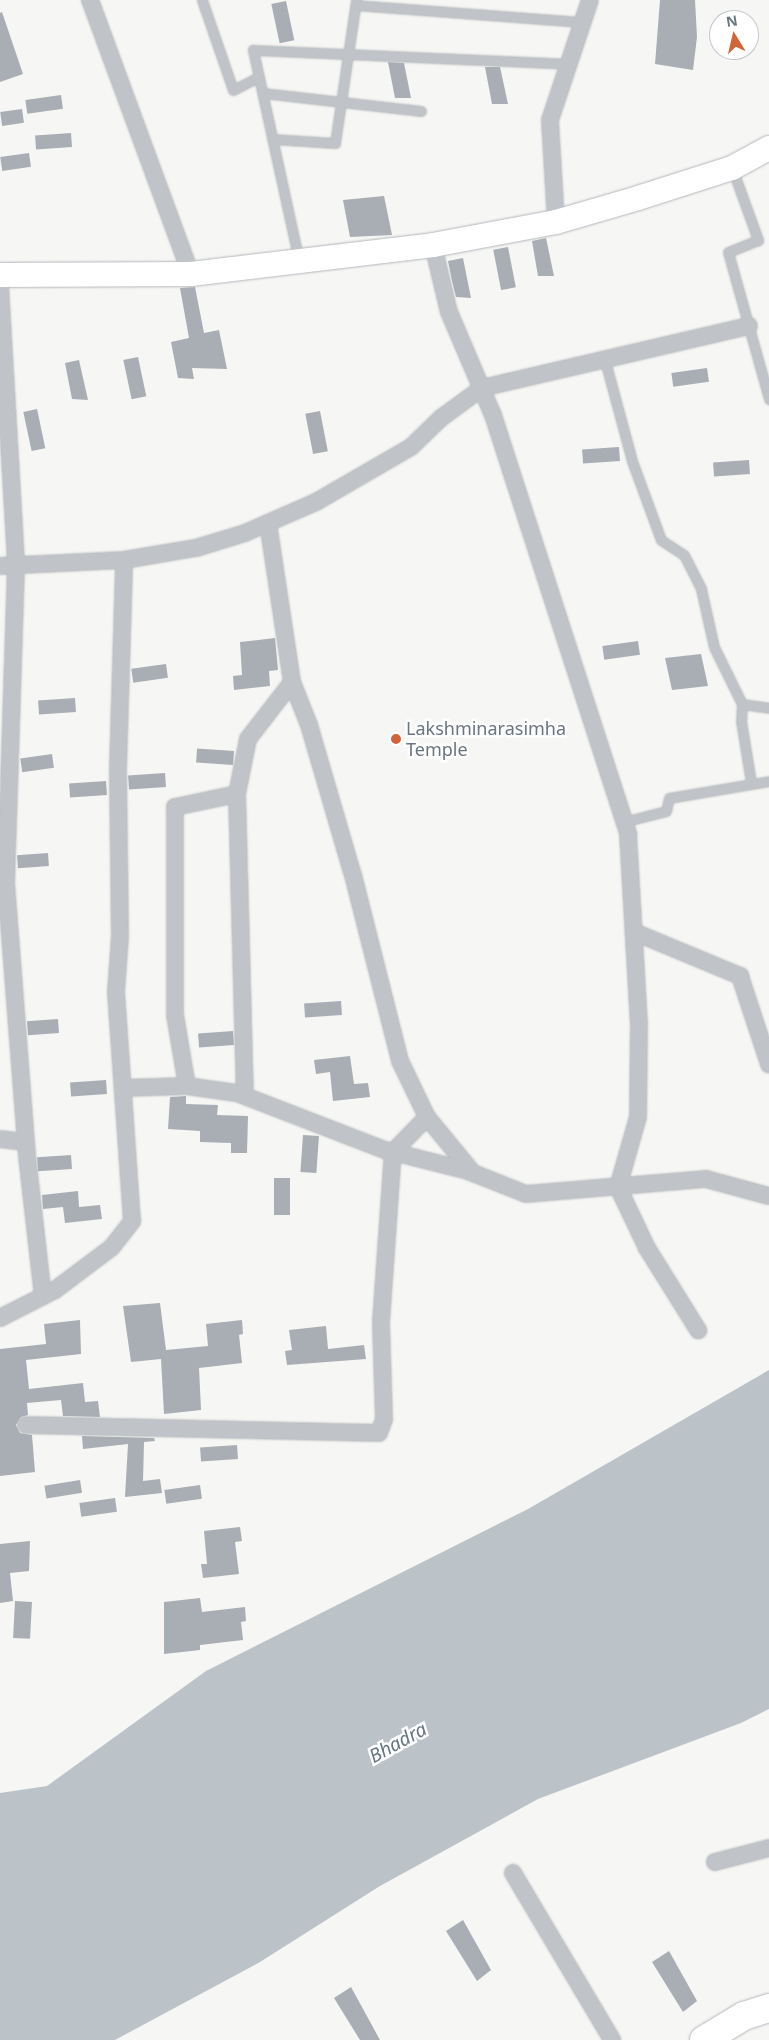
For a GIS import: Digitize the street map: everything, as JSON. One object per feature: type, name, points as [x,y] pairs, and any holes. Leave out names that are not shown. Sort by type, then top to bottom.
[{"type":"highway","points":[[704,2040],[744,2016],[769,2008]]},
{"type":"main road","points":[[0,275],[191,274],[433,244],[556,222],[732,168],[769,148]]},
{"type":"street","points":[[90,0],[191,274]]},
{"type":"street","points":[[556,222],[550,120],[590,0]]},
{"type":"street","points":[[433,244],[449,312],[493,415],[628,834],[639,1022],[638,1117],[618,1187],[647,1248],[698,1330]]},
{"type":"street","points":[[0,285],[8,565],[6,883],[8,1003],[43,1296]]},
{"type":"street","points":[[8,565],[124,560],[196,548],[268,523],[316,502],[412,447],[441,418],[482,388],[604,357],[696,341],[749,326]]},
{"type":"street","points":[[268,523],[292,682],[309,725],[353,875],[400,1061],[427,1117],[473,1173]]},
{"type":"street","points":[[0,1318],[43,1296],[112,1247],[132,1221],[116,992],[120,936],[118,768],[124,560]]},
{"type":"street","points":[[245,1096],[237,794],[248,739],[292,682]]},
{"type":"street","points":[[187,1086],[175,1015],[175,807],[237,794]]},
{"type":"street","points":[[634,932],[740,976],[769,1064]]},
{"type":"street","points":[[123,1088],[187,1086],[245,1096],[393,1152],[473,1173],[526,1194],[706,1179],[769,1196]]},
{"type":"street","points":[[26,1425],[379,1432],[384,1419],[382,1322],[393,1152],[427,1117]]},
{"type":"street","points":[[0,1139],[26,1142]]},
{"type":"street","points":[[715,1862],[769,1848]]},
{"type":"street","points":[[513,1874],[612,2040]]},
{"type":"lane","points":[[202,0],[233,90],[259,78]]},
{"type":"lane","points":[[272,139],[335,143],[350,54],[356,2],[582,22]]},
{"type":"lane","points":[[299,261],[253,50],[569,64]]},
{"type":"lane","points":[[263,93],[342,100],[421,111]]},
{"type":"lane","points":[[732,168],[758,240],[728,252],[769,399]]},
{"type":"lane","points":[[604,357],[632,461],[661,540],[684,554],[701,589],[714,647],[742,704],[741,721],[751,782]]},
{"type":"lane","points":[[742,704],[769,708]]},
{"type":"lane","points":[[623,822],[666,811],[669,798],[751,782],[769,781]]},
{"type":"water","name":"Bhadra","points":[[769,1370],[769,1709],[741,1723],[538,1799],[380,1886],[260,1962],[115,2040],[0,2040],[0,1793],[47,1786],[206,1671],[528,1509]]},
{"type":"building","points":[[660,0],[695,0],[697,37],[693,70],[655,64]]},
{"type":"building","points":[[286,1],[294,40],[280,43],[271,4]]},
{"type":"building","points":[[2,12],[23,74],[0,82],[0,13]]},
{"type":"building","points":[[388,62],[404,63],[411,98],[395,98]]},
{"type":"building","points":[[485,67],[500,67],[508,104],[492,104]]},
{"type":"building","points":[[61,95],[63,109],[27,114],[25,100]]},
{"type":"building","points":[[22,109],[24,123],[2,126],[0,112]]},
{"type":"building","points":[[71,133],[72,147],[36,149],[35,136]]},
{"type":"building","points":[[29,153],[31,167],[2,171],[0,157]]},
{"type":"building","points":[[384,196],[392,235],[350,237],[343,200]]},
{"type":"building","points":[[546,238],[554,276],[538,276],[532,241]]},
{"type":"building","points":[[508,247],[516,287],[501,290],[493,250]]},
{"type":"building","points":[[463,258],[471,298],[456,297],[448,261]]},
{"type":"building","points":[[195,287],[204,333],[219,330],[227,369],[192,368],[194,379],[178,378],[171,342],[189,338],[180,288]]},
{"type":"building","points":[[138,357],[146,396],[132,399],[123,360]]},
{"type":"building","points":[[79,360],[88,400],[72,399],[65,363]]},
{"type":"building","points":[[707,368],[709,382],[673,387],[671,373]]},
{"type":"building","points":[[37,409],[45,448],[32,451],[23,412]]},
{"type":"building","points":[[320,411],[328,451],[313,454],[305,414]]},
{"type":"building","points":[[619,447],[620,461],[583,464],[582,450]]},
{"type":"building","points":[[749,460],[750,474],[714,476],[713,463]]},
{"type":"building","points":[[275,638],[278,670],[269,671],[270,686],[234,690],[233,676],[242,675],[240,642]]},
{"type":"building","points":[[638,641],[640,655],[604,660],[602,646]]},
{"type":"building","points":[[701,654],[708,686],[672,690],[665,658]]},
{"type":"building","points":[[166,664],[168,678],[133,683],[131,669]]},
{"type":"building","points":[[75,698],[76,712],[39,715],[38,701]]},
{"type":"building","points":[[197,748],[234,751],[233,765],[196,762]]},
{"type":"building","points":[[52,754],[54,768],[22,772],[20,758]]},
{"type":"building","points":[[165,773],[166,787],[129,790],[128,776]]},
{"type":"building","points":[[106,781],[107,795],[70,798],[69,784]]},
{"type":"building","points":[[48,853],[49,866],[18,868],[17,855]]},
{"type":"building","points":[[341,1001],[342,1015],[305,1018],[304,1004]]},
{"type":"building","points":[[58,1019],[59,1033],[28,1035],[27,1021]]},
{"type":"building","points":[[233,1031],[234,1045],[199,1047],[198,1033]]},
{"type":"building","points":[[350,1056],[354,1084],[368,1083],[370,1097],[333,1101],[330,1072],[316,1074],[314,1060]]},
{"type":"building","points":[[106,1080],[107,1094],[71,1096],[70,1083]]},
{"type":"building","points":[[186,1096],[186,1104],[218,1105],[217,1115],[248,1116],[247,1153],[231,1153],[231,1143],[200,1142],[200,1131],[168,1129],[170,1097]]},
{"type":"building","points":[[303,1135],[319,1136],[316,1173],[300,1172]]},
{"type":"building","points":[[71,1155],[72,1169],[38,1171],[37,1157]]},
{"type":"building","points":[[274,1178],[290,1178],[290,1215],[274,1215]]},
{"type":"building","points":[[78,1191],[79,1207],[100,1205],[102,1219],[65,1223],[63,1207],[43,1209],[42,1195]]},
{"type":"building","points":[[160,1303],[166,1350],[208,1346],[206,1324],[242,1320],[243,1334],[239,1335],[242,1363],[199,1368],[201,1410],[164,1414],[161,1359],[131,1362],[123,1306]]},
{"type":"building","points":[[80,1320],[81,1354],[26,1360],[29,1389],[83,1383],[85,1402],[98,1401],[100,1417],[63,1416],[61,1400],[27,1403],[28,1415],[21,1417],[16,1425],[20,1433],[32,1435],[35,1472],[0,1476],[0,1349],[46,1344],[44,1324]]},
{"type":"building","points":[[326,1326],[328,1349],[364,1345],[366,1359],[287,1365],[285,1351],[292,1350],[289,1330]]},
{"type":"building","points":[[82,1436],[154,1438],[155,1441],[144,1442],[143,1481],[160,1479],[162,1493],[125,1497],[128,1444],[83,1449]]},
{"type":"building","points":[[237,1445],[238,1459],[201,1462],[200,1448]]},
{"type":"building","points":[[80,1480],[82,1493],[46,1498],[44,1486]]},
{"type":"building","points":[[200,1485],[202,1499],[166,1504],[164,1490]]},
{"type":"building","points":[[115,1498],[117,1512],[81,1517],[79,1503]]},
{"type":"building","points":[[240,1527],[242,1541],[235,1542],[239,1574],[203,1578],[201,1564],[207,1564],[204,1531]]},
{"type":"building","points":[[30,1541],[29,1571],[10,1573],[13,1601],[0,1603],[0,1544]]},
{"type":"building","points":[[200,1598],[202,1612],[245,1607],[246,1621],[241,1622],[243,1640],[200,1645],[200,1650],[164,1654],[164,1602]]},
{"type":"building","points":[[15,1601],[32,1602],[30,1639],[13,1638]]},
{"type":"building","points":[[463,1920],[491,1970],[477,1981],[446,1931]]},
{"type":"building","points":[[669,1951],[697,2001],[683,2012],[652,1962]]},
{"type":"building","points":[[351,1987],[380,2040],[360,2040],[334,1998]]},
{"type":"place","name":"Lakshminarasimha Temple","points":[[396,739]]}]
